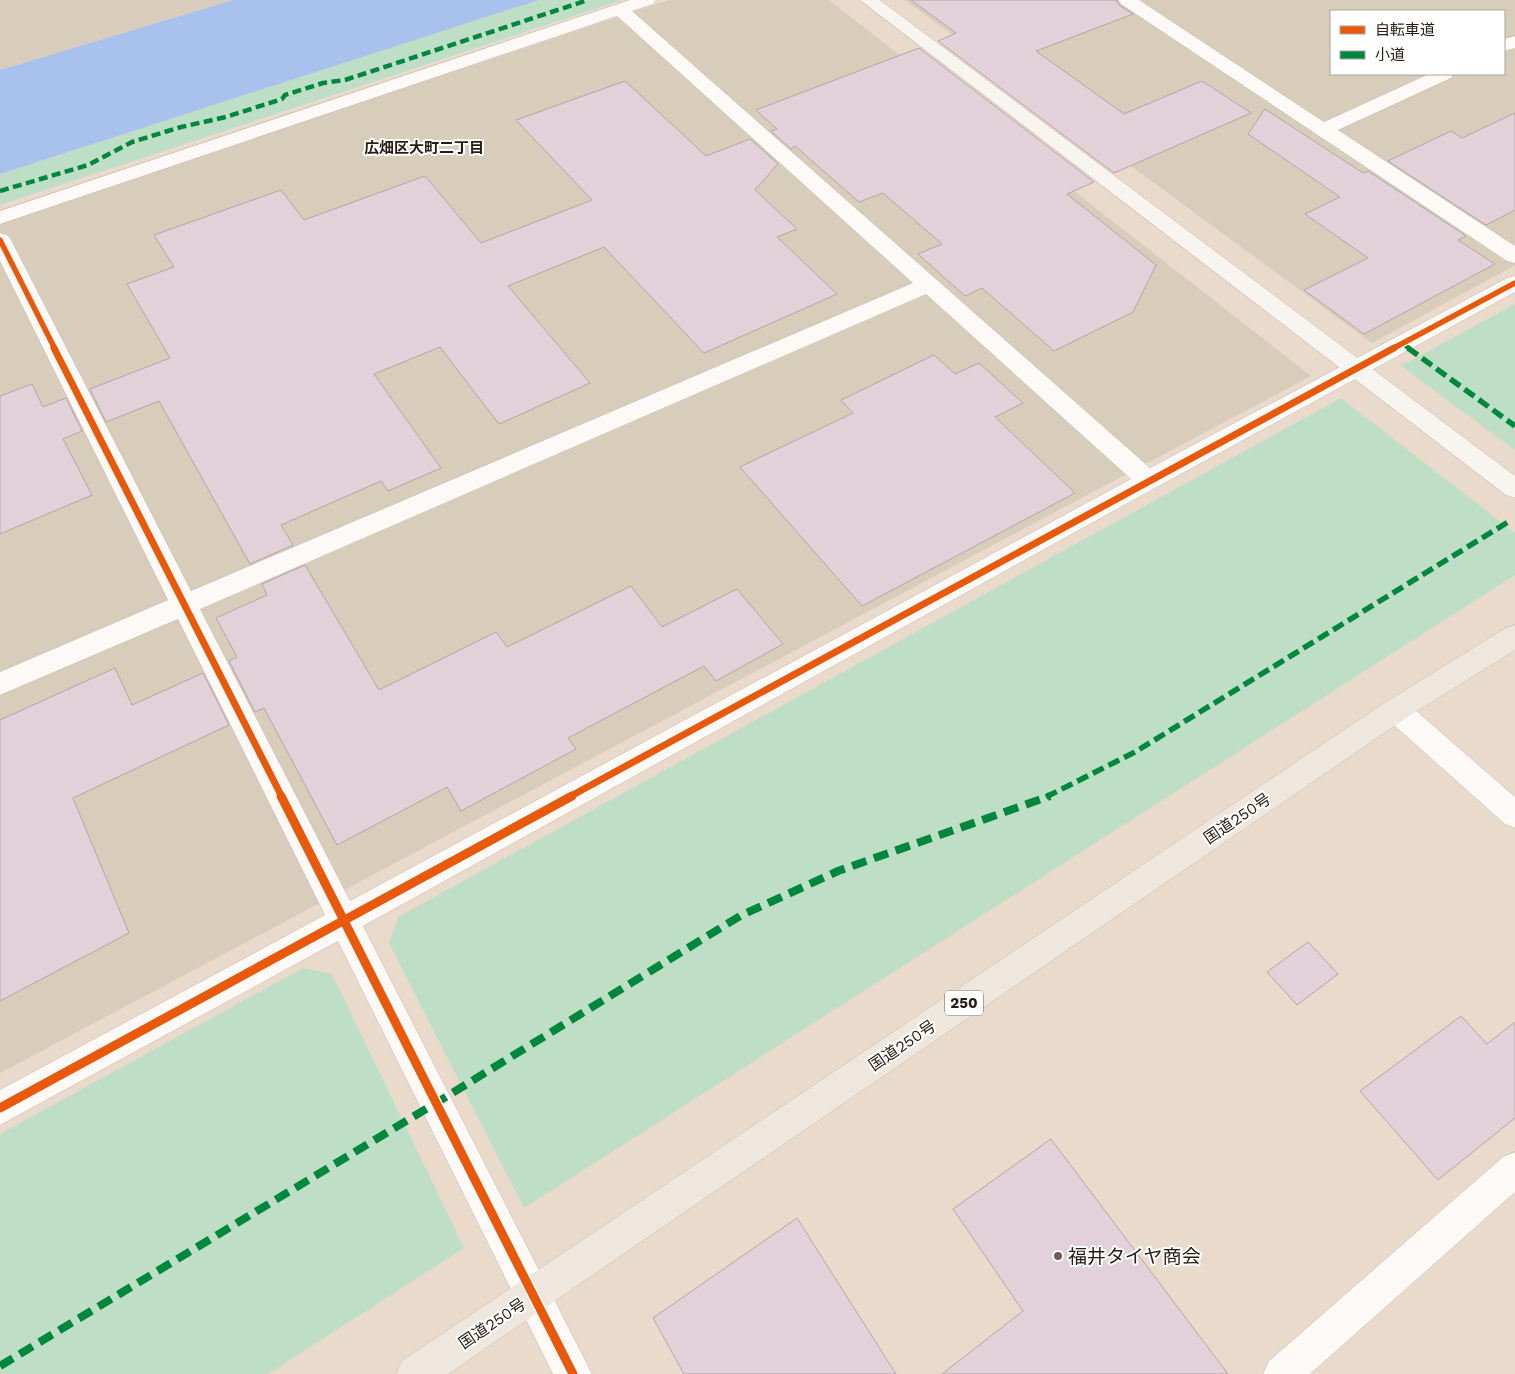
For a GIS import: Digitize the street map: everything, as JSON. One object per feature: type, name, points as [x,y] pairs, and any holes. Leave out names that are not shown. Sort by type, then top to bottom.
[{"type":"highway","name":"国道250号","points":[[415,1374],[1396,710],[1515,636]]},
{"type":"street","points":[[0,218],[646,0]]},
{"type":"street","points":[[870,0],[1515,489]]},
{"type":"street","points":[[1127,0],[1515,256]]},
{"type":"street","points":[[620,9],[1149,481]]},
{"type":"street","points":[[1324,129],[1442,75]]},
{"type":"street","points":[[0,240],[573,1374]]},
{"type":"street","points":[[0,1108],[345,922],[1355,368],[1515,283]]},
{"type":"street","points":[[0,684],[928,285]]},
{"type":"street","points":[[1396,710],[1515,815]]},
{"type":"street","points":[[1282,1374],[1515,1169]]},
{"type":"shaded area","points":[[0,0],[233,0],[0,70]]},
{"type":"shaded area","points":[[669,0],[829,0],[1311,376],[0,1073],[0,223]]},
{"type":"shaded area","points":[[905,0],[1515,0],[1515,265],[1372,343]]},
{"type":"green space","points":[[539,0],[622,0],[0,205],[0,174]]},
{"type":"green space","points":[[1515,304],[1515,450],[1401,366]]},
{"type":"green space","points":[[1341,398],[1515,533],[1515,575],[524,1208],[389,943],[398,917]]},
{"type":"green space","points":[[303,968],[332,974],[464,1248],[268,1374],[0,1374],[0,1134]]},
{"type":"water","points":[[233,0],[539,0],[0,174],[0,70]]},
{"type":"building","points":[[911,0],[1116,0],[1120,6],[1133,14],[1036,51],[1124,114],[1202,81],[1251,113],[1114,173],[938,41],[956,33]]},
{"type":"building","points":[[919,48],[1094,182],[1067,194],[1156,265],[1133,312],[1054,351],[982,288],[965,296],[918,254],[942,244],[883,193],[859,202],[795,146],[791,149],[771,131],[777,129],[756,110]]},
{"type":"building","points":[[625,81],[706,156],[750,139],[778,164],[755,190],[797,229],[777,237],[837,294],[704,353],[604,247],[508,286],[590,383],[499,424],[440,347],[374,374],[441,468],[388,491],[381,481],[281,525],[293,545],[250,564],[159,401],[106,422],[90,389],[170,358],[127,284],[174,267],[154,235],[281,190],[304,220],[425,176],[481,243],[592,200],[516,120]]},
{"type":"building","points":[[1265,109],[1363,173],[1368,171],[1466,236],[1458,240],[1495,264],[1364,334],[1304,290],[1368,258],[1305,214],[1340,197],[1248,134]]},
{"type":"building","points":[[1515,113],[1515,210],[1486,225],[1388,161],[1451,131],[1462,138]]},
{"type":"building","points":[[934,355],[955,374],[979,363],[1023,403],[995,417],[1075,493],[862,606],[740,467],[853,413],[841,400]]},
{"type":"building","points":[[32,384],[43,407],[66,398],[82,431],[63,439],[92,495],[0,534],[0,396]]},
{"type":"building","points":[[305,565],[379,690],[496,632],[507,647],[631,586],[662,627],[737,589],[783,644],[716,681],[704,666],[568,738],[576,749],[461,811],[447,787],[337,845],[264,708],[255,712],[229,661],[237,657],[216,618],[267,595],[262,584]]},
{"type":"building","points":[[115,668],[132,705],[203,673],[229,725],[73,798],[129,933],[0,1001],[0,720]]},
{"type":"building","points":[[1308,942],[1338,974],[1297,1005],[1267,972]]},
{"type":"building","points":[[1461,1016],[1487,1044],[1515,1022],[1515,1118],[1438,1180],[1360,1091]]},
{"type":"building","points":[[1051,1139],[1228,1374],[942,1374],[1023,1311],[953,1209]]},
{"type":"building","points":[[797,1218],[896,1374],[684,1374],[653,1318]]},
{"type":"marked path","points":[[0,191],[88,165],[132,142],[181,127],[226,117],[282,99],[285,95],[323,83],[345,80],[588,0]]},
{"type":"marked path","points":[[1402,343],[1515,426]]},
{"type":"marked path","points":[[0,1366],[436,1103],[740,916],[838,871],[1050,796],[1135,752],[1508,522]]},
{"type":"cycle path","points":[[0,240],[573,1374]]},
{"type":"cycle path","points":[[0,1108],[1135,487],[1515,283]]},
{"type":"place","name":"福井タイヤ商会","points":[[1058,1256]]},
{"type":"district","name":"広畑区大町二丁目","points":[[424,148]]}]
